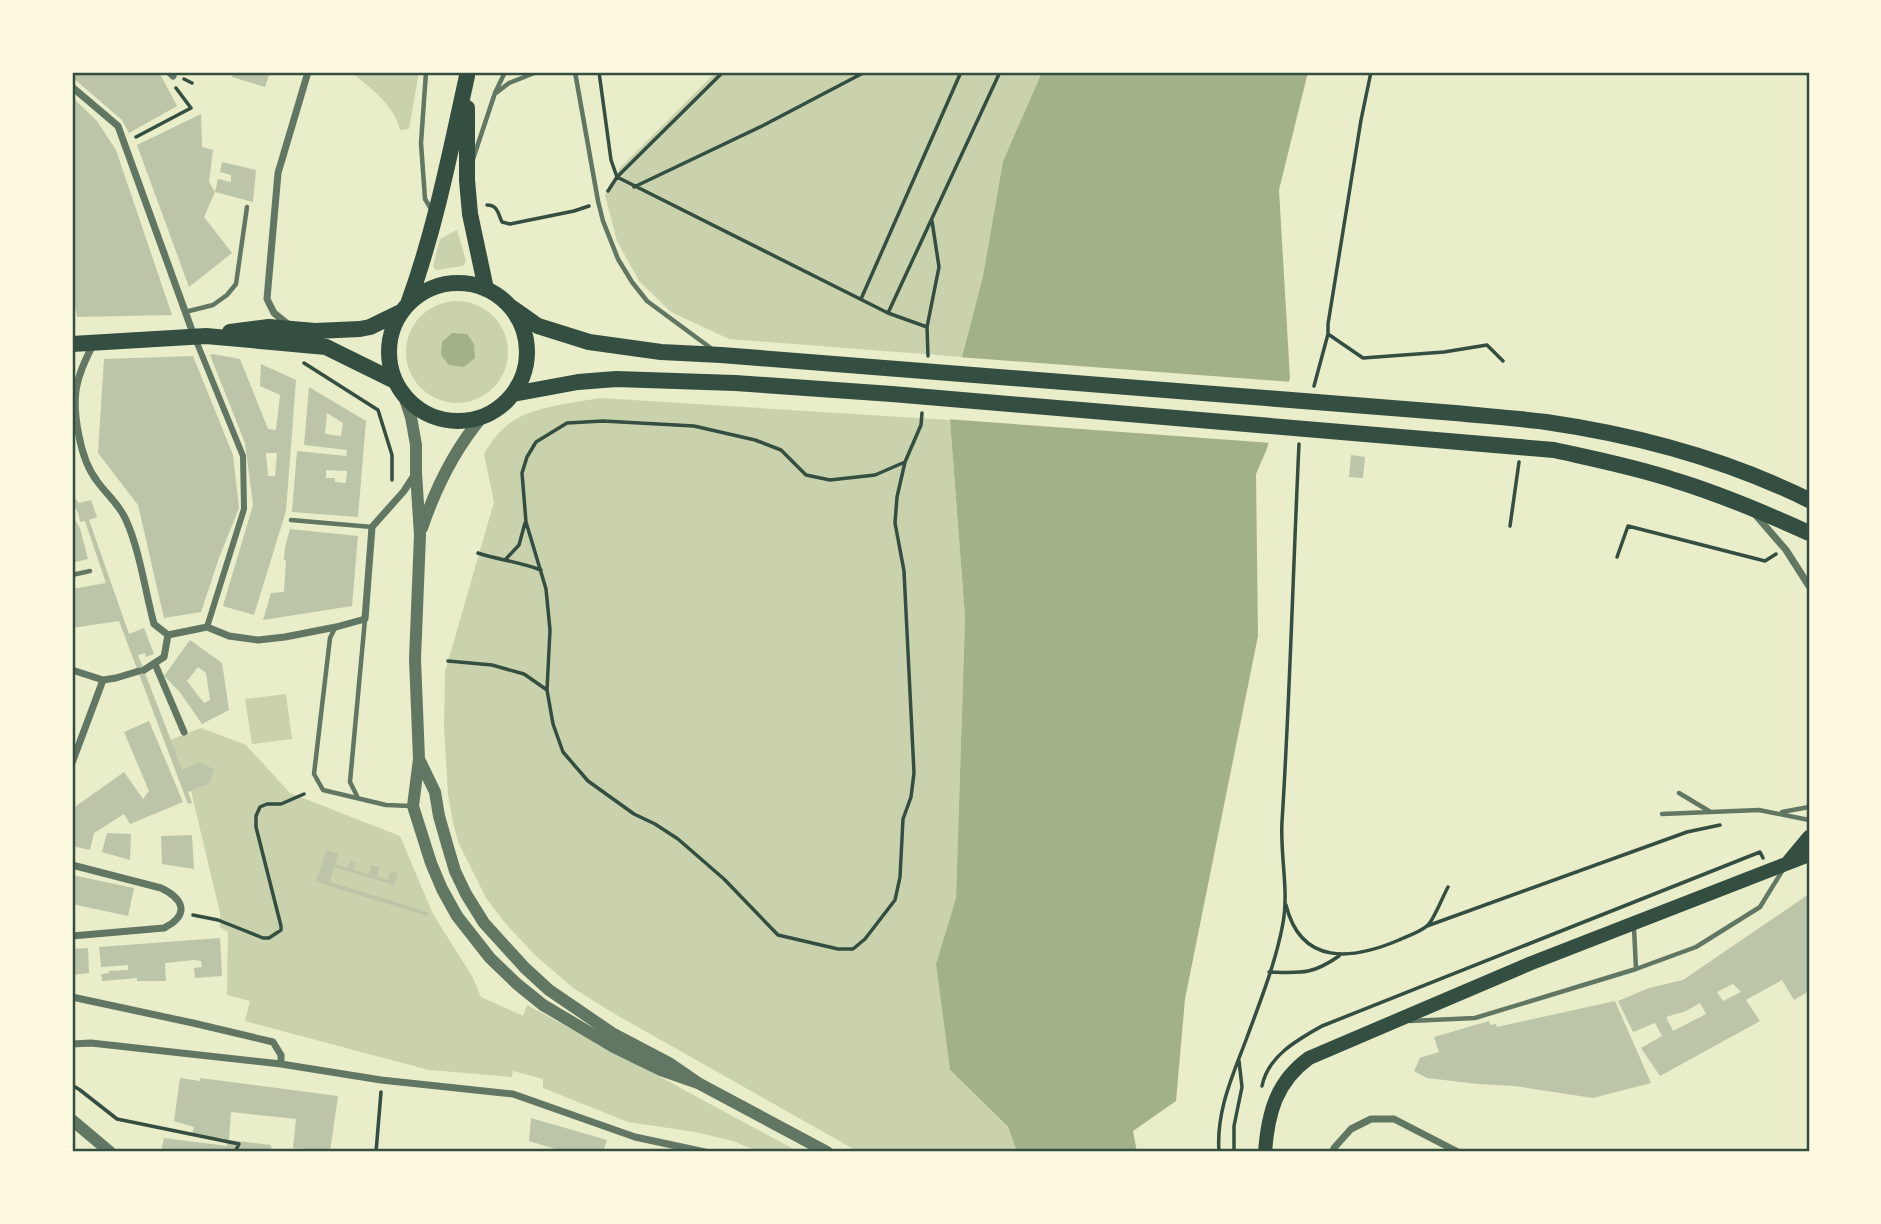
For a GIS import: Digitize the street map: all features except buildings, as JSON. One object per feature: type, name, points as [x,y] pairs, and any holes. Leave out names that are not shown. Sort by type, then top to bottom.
[{"type":"main road","points":[[467,74],[445,179],[421,270],[405,308],[393,328],[389,345],[395,381],[404,396],[420,410],[440,419],[461,421],[482,417],[499,407],[513,394],[524,373],[527,350],[523,327],[511,307]]},
{"type":"main road","points":[[467,74],[467,180],[472,226],[486,289]]},
{"type":"main road","points":[[72,344],[200,336],[269,327],[315,331],[360,329],[370,327],[405,308],[425,291],[445,284],[466,283],[500,297],[538,326],[589,342],[661,352],[1455,412],[1546,422],[1652,444],[1734,468],[1809,500]]},
{"type":"main road","points":[[200,336],[326,347],[395,381]]},
{"type":"main road","points":[[513,394],[578,382],[616,379],[735,383],[1554,450],[1674,480],[1749,507],[1809,533]]},
{"type":"main road","points":[[1788,863],[1809,837]]},
{"type":"main road","points":[[1265,1152],[1269,1121],[1283,1083],[1294,1069],[1309,1058],[1529,964],[1809,855]]},
{"type":"street","points":[[295,330],[274,313],[267,299],[278,173],[308,72]]},
{"type":"street","points":[[72,87],[118,126],[184,312],[200,336],[198,351],[243,456],[244,509],[207,627]]},
{"type":"street","points":[[80,441],[74,405],[75,391],[83,363],[94,343]]},
{"type":"street","points":[[404,396],[414,435],[420,535],[415,659],[419,759],[413,806],[431,863],[457,916],[490,958],[526,991],[543,1005],[614,1047],[662,1070],[698,1083]]},
{"type":"street","points":[[420,535],[430,503],[448,465],[482,417]]},
{"type":"street","points":[[72,425],[90,470],[120,507],[127,523],[154,624],[168,635],[207,627],[229,636],[258,640],[365,619],[372,527],[416,473]]},
{"type":"street","points":[[1749,507],[1786,550],[1809,586]]},
{"type":"street","points":[[72,670],[103,680],[141,670],[164,657],[168,635]]},
{"type":"street","points":[[155,664],[184,732]]},
{"type":"street","points":[[72,763],[103,680]]},
{"type":"street","points":[[419,759],[435,792],[439,817],[455,871],[466,894],[484,923],[525,968],[550,990],[612,1033],[827,1152]]},
{"type":"street","points":[[72,865],[161,888],[180,900],[182,909],[174,924],[164,928],[72,936]]},
{"type":"street","points":[[72,997],[273,1042],[281,1055],[281,1063]]},
{"type":"street","points":[[72,1044],[91,1043],[281,1063],[381,1080],[513,1094],[635,1138],[705,1152]]},
{"type":"street","points":[[1333,1152],[1350,1129],[1371,1119],[1394,1119],[1458,1152]]},
{"type":"street","points":[[73,1122],[110,1152]]},
{"type":"lane","points":[[426,72],[421,143],[425,199],[435,216]]},
{"type":"lane","points":[[467,180],[495,93],[505,72]]},
{"type":"lane","points":[[495,93],[509,83],[537,72]]},
{"type":"lane","points":[[575,72],[598,201],[618,259],[647,301],[722,355]]},
{"type":"lane","points":[[184,312],[213,305],[236,284],[247,207]]},
{"type":"lane","points":[[291,520],[372,527]]},
{"type":"lane","points":[[72,575],[90,571]]},
{"type":"lane","points":[[358,798],[350,782],[365,619]]},
{"type":"lane","points":[[335,627],[330,638],[314,774],[323,790],[386,805],[413,806]]},
{"type":"lane","points":[[1679,793],[1709,811]]},
{"type":"lane","points":[[1778,813],[1809,807]]},
{"type":"lane","points":[[1662,814],[1759,810],[1809,820]]},
{"type":"lane","points":[[1395,1021],[1475,1018],[1636,969],[1696,947],[1759,907],[1788,863]]},
{"type":"lane","points":[[1633,922],[1636,969]]},
{"type":"path","points":[[599,72],[611,160],[617,177],[888,313],[927,327]]},
{"type":"path","points":[[483,206],[494,206],[502,222],[510,224],[574,212],[591,206],[723,72]]},
{"type":"path","points":[[634,187],[764,125],[865,72]]},
{"type":"path","points":[[860,299],[961,72]]},
{"type":"path","points":[[888,313],[1000,72]]},
{"type":"path","points":[[1312,391],[1328,334],[1371,72]]},
{"type":"path","points":[[125,143],[191,108],[171,83],[171,74]]},
{"type":"path","points":[[928,360],[927,327],[939,267],[932,220]]},
{"type":"path","points":[[1328,334],[1363,358],[1444,352],[1487,345],[1503,361]]},
{"type":"path","points":[[297,358],[378,410],[392,455],[391,480]]},
{"type":"path","points":[[905,462],[875,475],[830,480],[806,475],[781,450],[755,440],[694,426],[603,421],[567,424],[536,442],[522,473],[526,522],[546,589],[550,630],[547,690],[553,724],[563,752],[588,781],[634,814],[678,839],[724,878],[778,935],[838,949],[853,949],[866,939],[895,900],[900,877],[903,819],[911,797],[914,773],[904,571],[895,523],[897,497],[905,462],[921,425],[922,412]]},
{"type":"path","points":[[1219,1152],[1221,1114],[1283,923],[1285,899],[1281,842],[1289,714],[1299,442]]},
{"type":"path","points":[[1510,526],[1520,457]]},
{"type":"path","points":[[505,559],[519,545],[526,522]]},
{"type":"path","points":[[1617,557],[1628,526],[1765,561],[1777,553]]},
{"type":"path","points":[[478,553],[541,570]]},
{"type":"path","points":[[448,662],[492,665],[524,674],[547,690]]},
{"type":"path","points":[[180,912],[218,920],[263,938],[269,938],[281,930],[256,827],[256,816],[260,807],[281,804],[304,794]]},
{"type":"path","points":[[1269,972],[1313,971],[1341,955],[1384,946],[1427,926],[1687,832],[1727,825]]},
{"type":"path","points":[[1427,926],[1448,887]]},
{"type":"path","points":[[1285,899],[1300,936],[1318,949],[1341,955]]},
{"type":"path","points":[[1234,1152],[1234,1126],[1242,1087],[1238,1059]]},
{"type":"path","points":[[72,1085],[117,1119],[239,1144],[235,1152]]},
{"type":"path","points":[[376,1152],[380,1095]]},
{"type":"shaded area","points":[[351,72],[419,72],[409,129],[400,130],[387,104]]},
{"type":"shaded area","points":[[716,72],[1042,72],[1003,161],[983,276],[962,357],[729,339],[671,312],[639,281],[617,241],[605,195],[619,169]]},
{"type":"shaded area","points":[[1042,72],[1308,72],[1279,190],[1290,378],[1256,474],[1258,636],[1185,999],[1176,1101],[1133,1131],[1137,1152],[1017,1152],[1008,1127],[950,1070],[936,964],[956,898],[965,617],[950,420],[962,357],[983,276],[1003,161]]},
{"type":"shaded area","points":[[457,230],[466,261],[463,266],[436,270],[433,266],[440,239]]},
{"type":"shaded area","points":[[457,301],[477,305],[493,316],[504,332],[508,352],[504,372],[493,388],[477,399],[457,403],[437,399],[421,388],[410,372],[406,352],[410,332],[421,316],[437,305]]},
{"type":"shaded area","points":[[452,333],[467,334],[474,344],[475,358],[464,367],[449,365],[441,355],[442,342]]},
{"type":"shaded area","points":[[601,398],[950,420],[965,617],[956,899],[936,964],[950,1070],[1008,1128],[1017,1152],[859,1152],[573,988],[534,954],[486,898],[459,844],[453,823],[448,794],[444,728],[445,672],[494,502],[484,454],[498,434],[518,418],[548,407]]},
{"type":"shaded area","points":[[286,694],[292,739],[252,744],[245,699]]},
{"type":"shaded area","points":[[201,728],[246,745],[290,793],[400,836],[433,914],[472,976],[481,997],[523,1016],[527,1005],[799,1152],[760,1152],[733,1141],[695,1132],[628,1122],[543,1088],[543,1079],[513,1071],[512,1077],[429,1070],[245,1021],[250,1001],[227,995],[228,932],[220,927],[220,913],[191,791],[209,784],[215,769],[199,762],[182,769],[170,740]]},
{"type":"pier","points":[[958,357],[1292,382],[1272,443],[946,419]]}]
